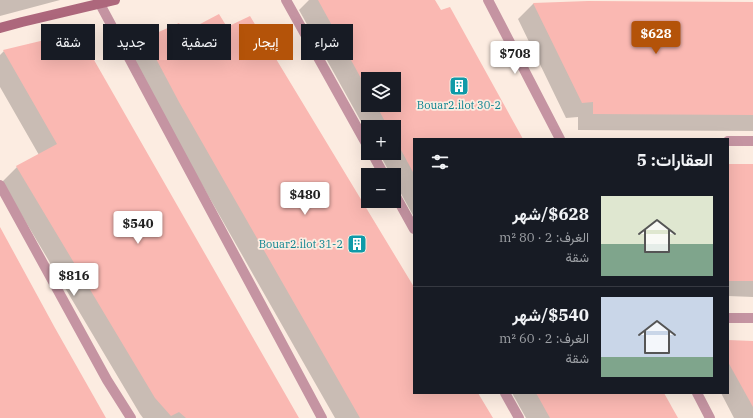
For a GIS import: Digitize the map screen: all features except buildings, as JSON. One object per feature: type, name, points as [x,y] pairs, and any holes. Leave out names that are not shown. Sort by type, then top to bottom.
[{"type":"street","points":[[0,28],[115,0]]},
{"type":"street","points":[[286,0],[361,134]]},
{"type":"street","points":[[488,0],[559,138]]},
{"type":"street","points":[[100,4],[322,418]]},
{"type":"street","points":[[729,141],[753,141]]},
{"type":"street","points":[[0,185],[107,380],[131,418]]},
{"type":"street","points":[[401,206],[413,227]]},
{"type":"street","points":[[729,318],[753,318]]},
{"type":"street","points":[[506,394],[519,418]]},
{"type":"street","points":[[698,394],[710,418]]},
{"type":"place","name":"Bouar2.ilot 30-2","points":[[459,86]]},
{"type":"place","name":"Bouar2.ilot 31-2","points":[[357,244]]}]
